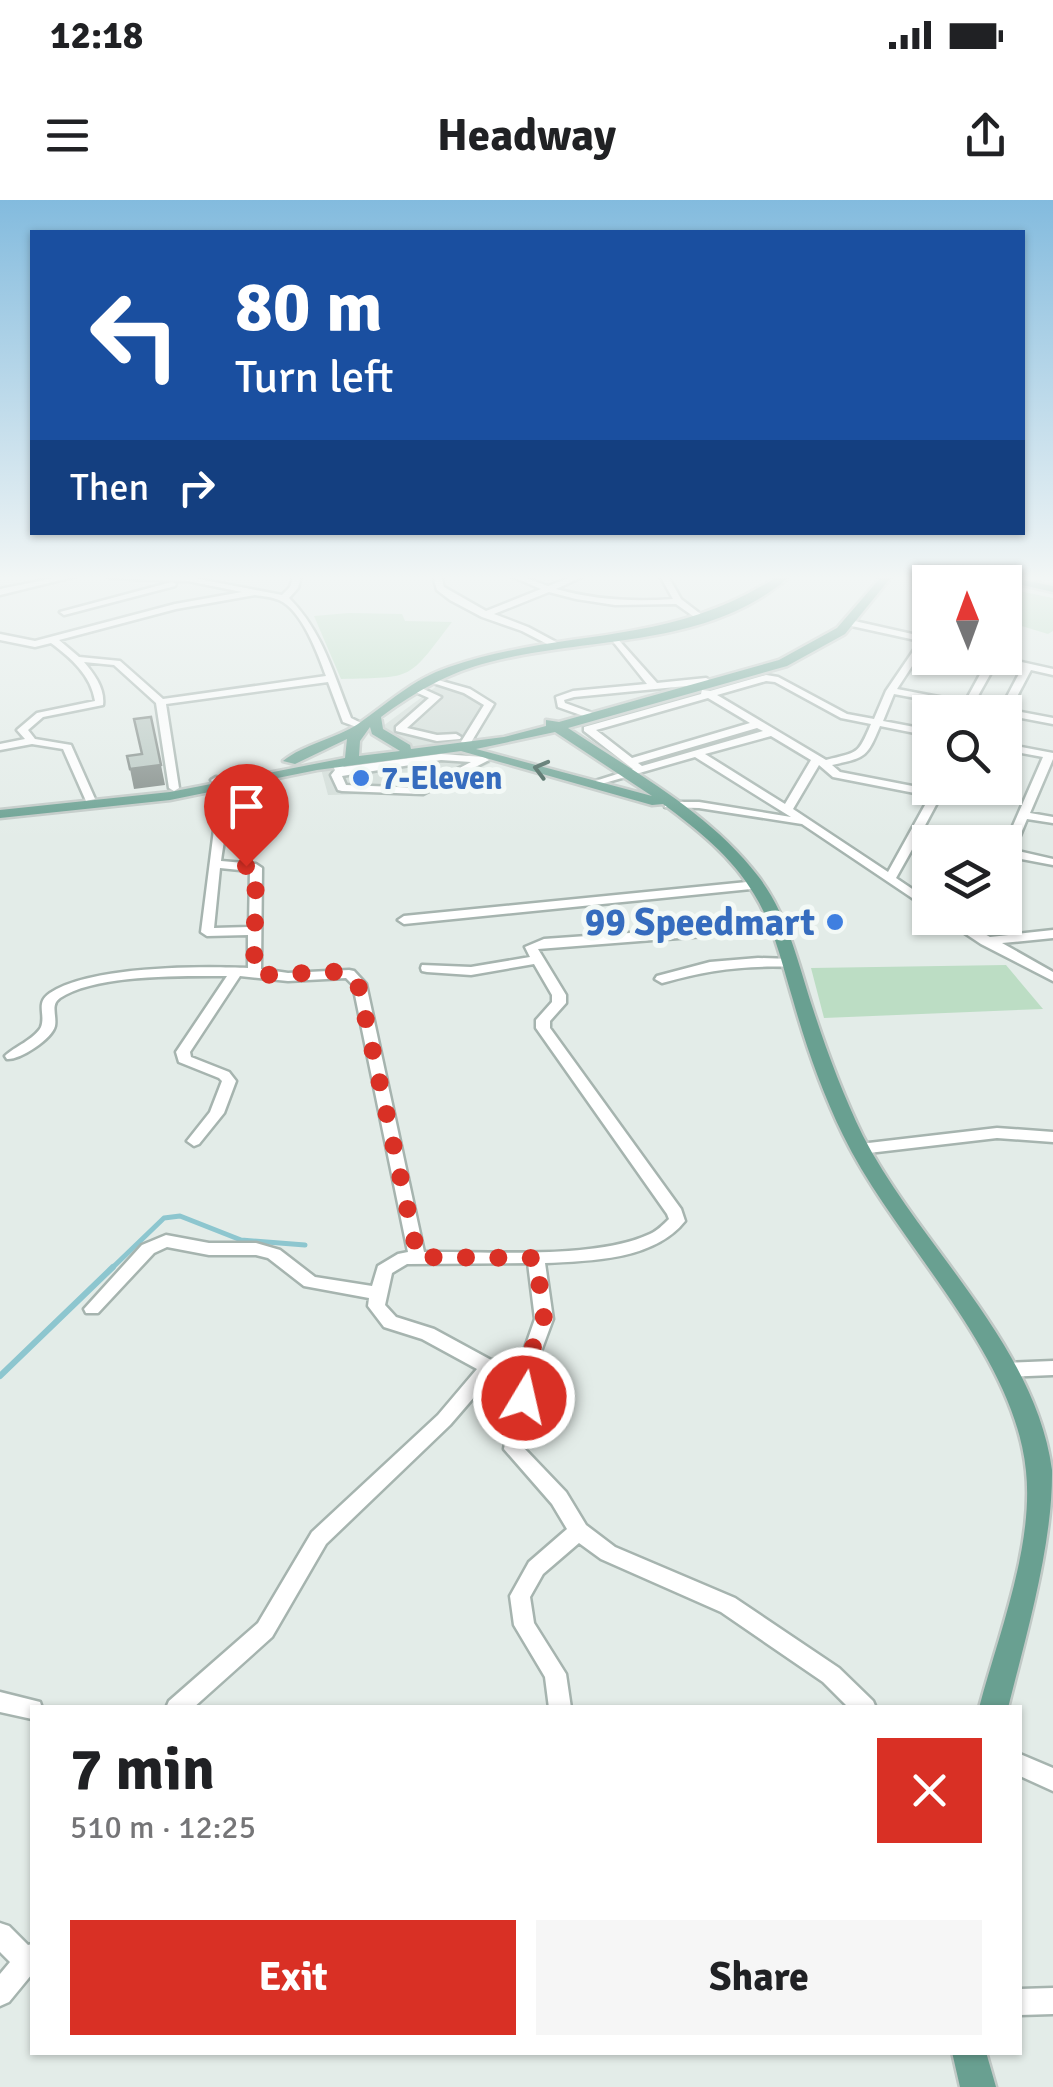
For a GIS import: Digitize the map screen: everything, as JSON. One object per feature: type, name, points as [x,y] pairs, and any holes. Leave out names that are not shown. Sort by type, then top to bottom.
[{"type":"main road","points":[[0,813],[108,803],[218,782],[315,752],[414,688],[466,664]]},
{"type":"main road","points":[[245,774],[505,740],[777,664]]},
{"type":"main road","points":[[368,721],[405,748]]},
{"type":"main road","points":[[345,762],[352,741],[368,721]]},
{"type":"main road","points":[[0,813],[345,762],[405,748],[554,725],[633,769],[669,805],[709,834],[756,885],[776,922],[810,1025],[860,1150],[902,1220],[1004,1370],[1031,1430],[1041,1495],[1037,1526],[994,1705]]},
{"type":"main road","points":[[444,749],[669,805]]},
{"type":"main road","points":[[970,2055],[978,2087]]},
{"type":"street","points":[[32,741],[22,730],[29,721],[54,711],[92,708],[100,703],[83,664]]},
{"type":"street","points":[[117,664],[160,704],[174,788]]},
{"type":"street","points":[[327,664],[348,720],[368,721]]},
{"type":"street","points":[[636,664],[655,687]]},
{"type":"street","points":[[787,810],[821,762],[862,754],[891,691],[910,664]]},
{"type":"street","points":[[1022,665],[1053,672]]},
{"type":"street","points":[[1013,695],[1028,666]]},
{"type":"street","points":[[160,704],[334,678]]},
{"type":"street","points":[[414,688],[436,698],[400,729],[436,738],[461,739],[489,704],[467,691],[430,679]]},
{"type":"street","points":[[592,715],[562,705],[559,699],[573,694],[774,679],[844,716],[912,730]]},
{"type":"street","points":[[701,687],[837,775],[912,787]]},
{"type":"street","points":[[633,769],[588,729],[701,687]]},
{"type":"street","points":[[891,691],[913,695]]},
{"type":"street","points":[[1022,715],[1053,720]]},
{"type":"street","points":[[594,784],[759,724]]},
{"type":"street","points":[[633,769],[772,732]]},
{"type":"street","points":[[0,747],[32,741],[67,748],[90,799]]},
{"type":"street","points":[[1018,825],[1051,756],[1022,750]]},
{"type":"street","points":[[696,754],[810,824],[912,894]]},
{"type":"street","points":[[487,758],[423,791],[342,788],[336,775],[345,762],[487,758]]},
{"type":"street","points":[[218,782],[222,806],[207,932],[255,931]]},
{"type":"street","points":[[669,805],[699,804],[810,824]]},
{"type":"street","points":[[1023,815],[1053,820]]},
{"type":"street","points":[[890,880],[912,842]]},
{"type":"street","points":[[1022,855],[1053,862]]},
{"type":"street","points":[[214,864],[256,868],[254,972]]},
{"type":"street","points":[[404,920],[756,885]]},
{"type":"street","points":[[526,1365],[489,1367],[428,1334],[390,1322],[378,1313],[384,1270],[404,1258],[536,1258],[594,1253],[646,1242],[672,1229],[677,1221],[543,1028],[544,1020],[560,1003],[559,996],[530,950],[538,944],[730,930],[776,922]]},
{"type":"street","points":[[986,941],[1053,934]]},
{"type":"street","points":[[976,935],[1053,977]]},
{"type":"street","points":[[427,968],[471,971],[535,960]]},
{"type":"street","points":[[662,979],[728,962],[792,964]]},
{"type":"street","points":[[194,1141],[217,1113],[229,1081],[224,1075],[184,1059],[184,1052],[236,971]]},
{"type":"street","points":[[12,1056],[45,1032],[48,1005],[68,987],[142,972],[236,971],[288,977],[340,972],[355,978],[418,1257]]},
{"type":"street","points":[[860,1150],[997,1133],[1053,1136]]},
{"type":"street","points":[[92,1309],[148,1249],[166,1241],[209,1249],[256,1249],[274,1254],[310,1282],[378,1293]]},
{"type":"street","points":[[536,1258],[544,1319],[526,1365],[526,1388],[513,1449],[559,1498],[580,1531],[608,1554],[728,1605],[830,1675],[862,1705]]},
{"type":"street","points":[[180,1705],[264,1630],[320,1538],[444,1420],[489,1367]]},
{"type":"street","points":[[1004,1370],[1053,1368]]},
{"type":"street","points":[[560,1705],[556,1674],[524,1626],[520,1596],[536,1568],[580,1531]]},
{"type":"street","points":[[0,1702],[30,1708]]},
{"type":"street","points":[[1022,1766],[1053,1780]]},
{"type":"street","points":[[0,1935],[30,1959],[0,1993]]},
{"type":"street","points":[[1022,2002],[1053,2001]]},
{"type":"shaded area","points":[[445,680],[469,689],[496,707],[463,754],[491,763],[425,793],[328,795],[321,769],[392,760],[395,745],[375,732]]},
{"type":"green space","points":[[335,664],[418,664],[397,676],[341,679]]},
{"type":"green space","points":[[1006,965],[1043,1009],[824,1018],[811,968]]},
{"type":"building","points":[[151,717],[161,765],[130,769],[127,756],[142,754],[134,719]]},
{"type":"waterway","points":[[110,1270],[164,1218],[180,1216],[241,1240],[305,1245]]},
{"type":"waterway","points":[[0,1376],[113,1267]]},
{"type":"place","name":"7-Eleven","points":[[361,778]]},
{"type":"place","name":"99 Speedmart","points":[[835,922]]},
{"type":"route","points":[[246,866],[256,868],[254,972],[288,977],[340,972],[355,978],[358,984],[418,1257],[536,1258],[544,1319],[526,1365],[524,1398]]}]
